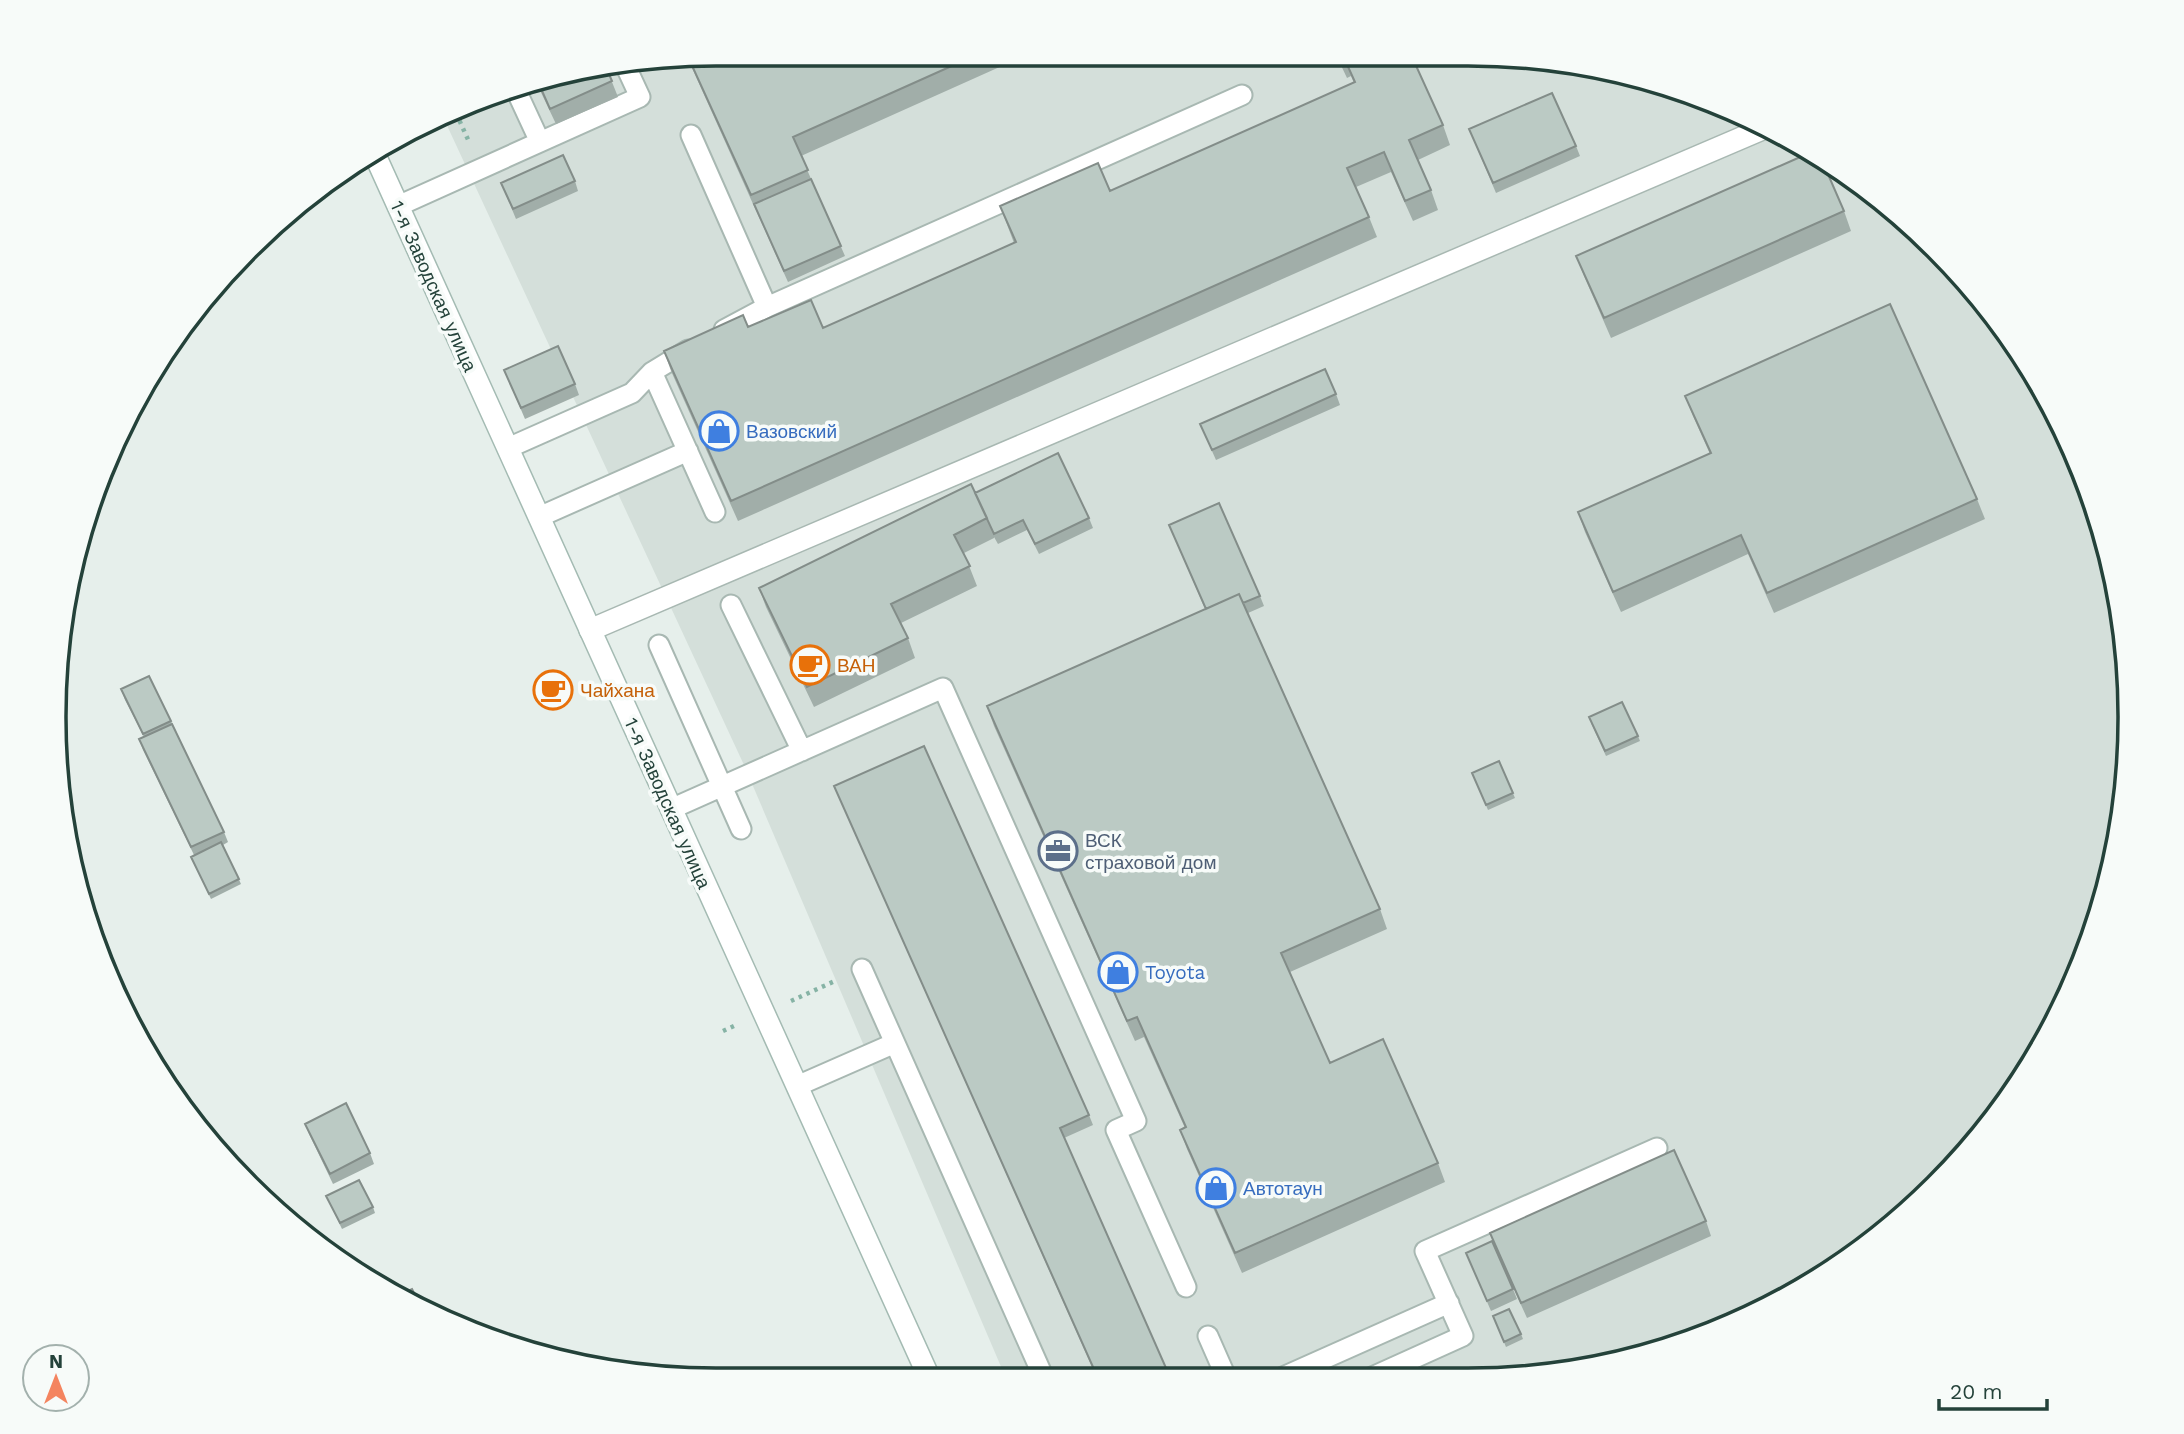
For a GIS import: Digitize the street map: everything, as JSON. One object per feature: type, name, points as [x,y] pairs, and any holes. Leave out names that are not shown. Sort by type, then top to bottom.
[{"type":"main road","points":[[590,630],[1753,133]]},
{"type":"main road","name":"1-я Заводская улица","points":[[378,162],[924,1368]]},
{"type":"lane","points":[[398,206],[640,97],[629,73]]},
{"type":"lane","points":[[508,448],[632,393],[652,372],[767,307],[1242,95]]},
{"type":"lane","points":[[519,98],[540,142]]},
{"type":"lane","points":[[691,135],[767,307]]},
{"type":"lane","points":[[652,372],[715,512]]},
{"type":"lane","points":[[539,517],[688,451]]},
{"type":"lane","points":[[731,605],[802,751]]},
{"type":"lane","points":[[659,645],[741,829]]},
{"type":"lane","points":[[671,809],[943,688],[1136,1121],[1116,1130],[1186,1287]]},
{"type":"lane","points":[[862,969],[1040,1368]]},
{"type":"lane","points":[[797,1086],[895,1043]]},
{"type":"lane","points":[[1392,1368],[1463,1336],[1425,1251],[1657,1148]]},
{"type":"lane","points":[[1303,1368],[1449,1303]]},
{"type":"lane","points":[[1208,1336],[1222,1368]]},
{"type":"path","points":[[790,1002],[862,969]]},
{"type":"path","points":[[723,1031],[736,1025]]},
{"type":"shaded area","points":[[717,66],[1467,66],[1552,72],[1594,79],[1676,101],[1755,134],[1828,176],[1863,201],[1927,257],[1983,321],[2030,392],[2068,468],[2083,508],[2105,590],[2116,674],[2118,717],[2112,802],[2105,844],[2083,926],[2068,966],[2030,1042],[2008,1078],[1956,1146],[1896,1206],[1863,1233],[1828,1258],[1755,1300],[1676,1333],[1635,1345],[1594,1355],[1510,1366],[1002,1368],[744,765],[447,126],[468,116],[508,101],[590,79],[632,72]]},
{"type":"building","points":[[952,66],[793,137],[808,170],[751,195],[693,67]]},
{"type":"building","points":[[1348,66],[1416,66],[1443,125],[1409,140],[1431,190],[1405,201],[1384,152],[1347,168],[1369,217],[731,501],[664,351],[743,315],[748,327],[811,300],[823,328],[1016,242],[1000,206],[1098,163],[1110,191],[1355,82]]},
{"type":"building","points":[[610,76],[612,81],[550,109],[542,91]]},
{"type":"building","points":[[1552,93],[1576,146],[1493,183],[1469,129]]},
{"type":"building","points":[[563,155],[575,181],[513,209],[501,183]]},
{"type":"building","points":[[1798,158],[1829,177],[1844,211],[1604,318],[1576,256]]},
{"type":"building","points":[[811,179],[841,246],[784,271],[754,204]]},
{"type":"building","points":[[1890,304],[1977,499],[1767,593],[1741,535],[1613,592],[1578,512],[1711,453],[1685,396]]},
{"type":"building","points":[[558,346],[575,384],[521,408],[504,370]]},
{"type":"building","points":[[1325,369],[1336,394],[1212,450],[1200,424]]},
{"type":"building","points":[[1058,453],[1089,518],[1035,544],[1023,520],[994,534],[975,493]]},
{"type":"building","points":[[971,484],[987,518],[954,535],[970,566],[891,604],[908,638],[807,687],[759,588]]},
{"type":"building","points":[[1219,503],[1260,596],[1243,603],[1239,594],[1206,609],[1169,525]]},
{"type":"building","points":[[1239,594],[1380,909],[1281,953],[1330,1063],[1383,1039],[1438,1163],[1235,1253],[1180,1130],[1186,1127],[1137,1017],[1127,1021],[987,706]]},
{"type":"building","points":[[149,676],[171,721],[143,734],[121,689]]},
{"type":"building","points":[[1622,702],[1638,736],[1605,751],[1589,717]]},
{"type":"building","points":[[172,724],[224,832],[191,847],[139,739]]},
{"type":"building","points":[[924,746],[1089,1115],[1060,1128],[1166,1368],[1093,1368],[834,786]]},
{"type":"building","points":[[1499,761],[1513,793],[1486,805],[1472,773]]},
{"type":"building","points":[[221,842],[239,879],[209,894],[191,857]]},
{"type":"building","points":[[346,1103],[370,1153],[330,1174],[305,1124]]},
{"type":"building","points":[[1674,1150],[1706,1221],[1521,1303],[1490,1233]]},
{"type":"building","points":[[359,1180],[373,1207],[340,1223],[326,1196]]},
{"type":"building","points":[[1492,1241],[1513,1289],[1487,1301],[1466,1253]]},
{"type":"building","points":[[1509,1309],[1521,1334],[1504,1342],[1493,1316]]},
{"type":"place","name":"Вазовский","points":[[719,431]]},
{"type":"place","name":"ВАН","points":[[810,665]]},
{"type":"place","name":"Чайхана","points":[[553,690]]},
{"type":"place","name":"ВСК страховой дом","points":[[1058,851]]},
{"type":"place","name":"Toyota","points":[[1118,972]]},
{"type":"place","name":"Автотаун","points":[[1216,1188]]}]
